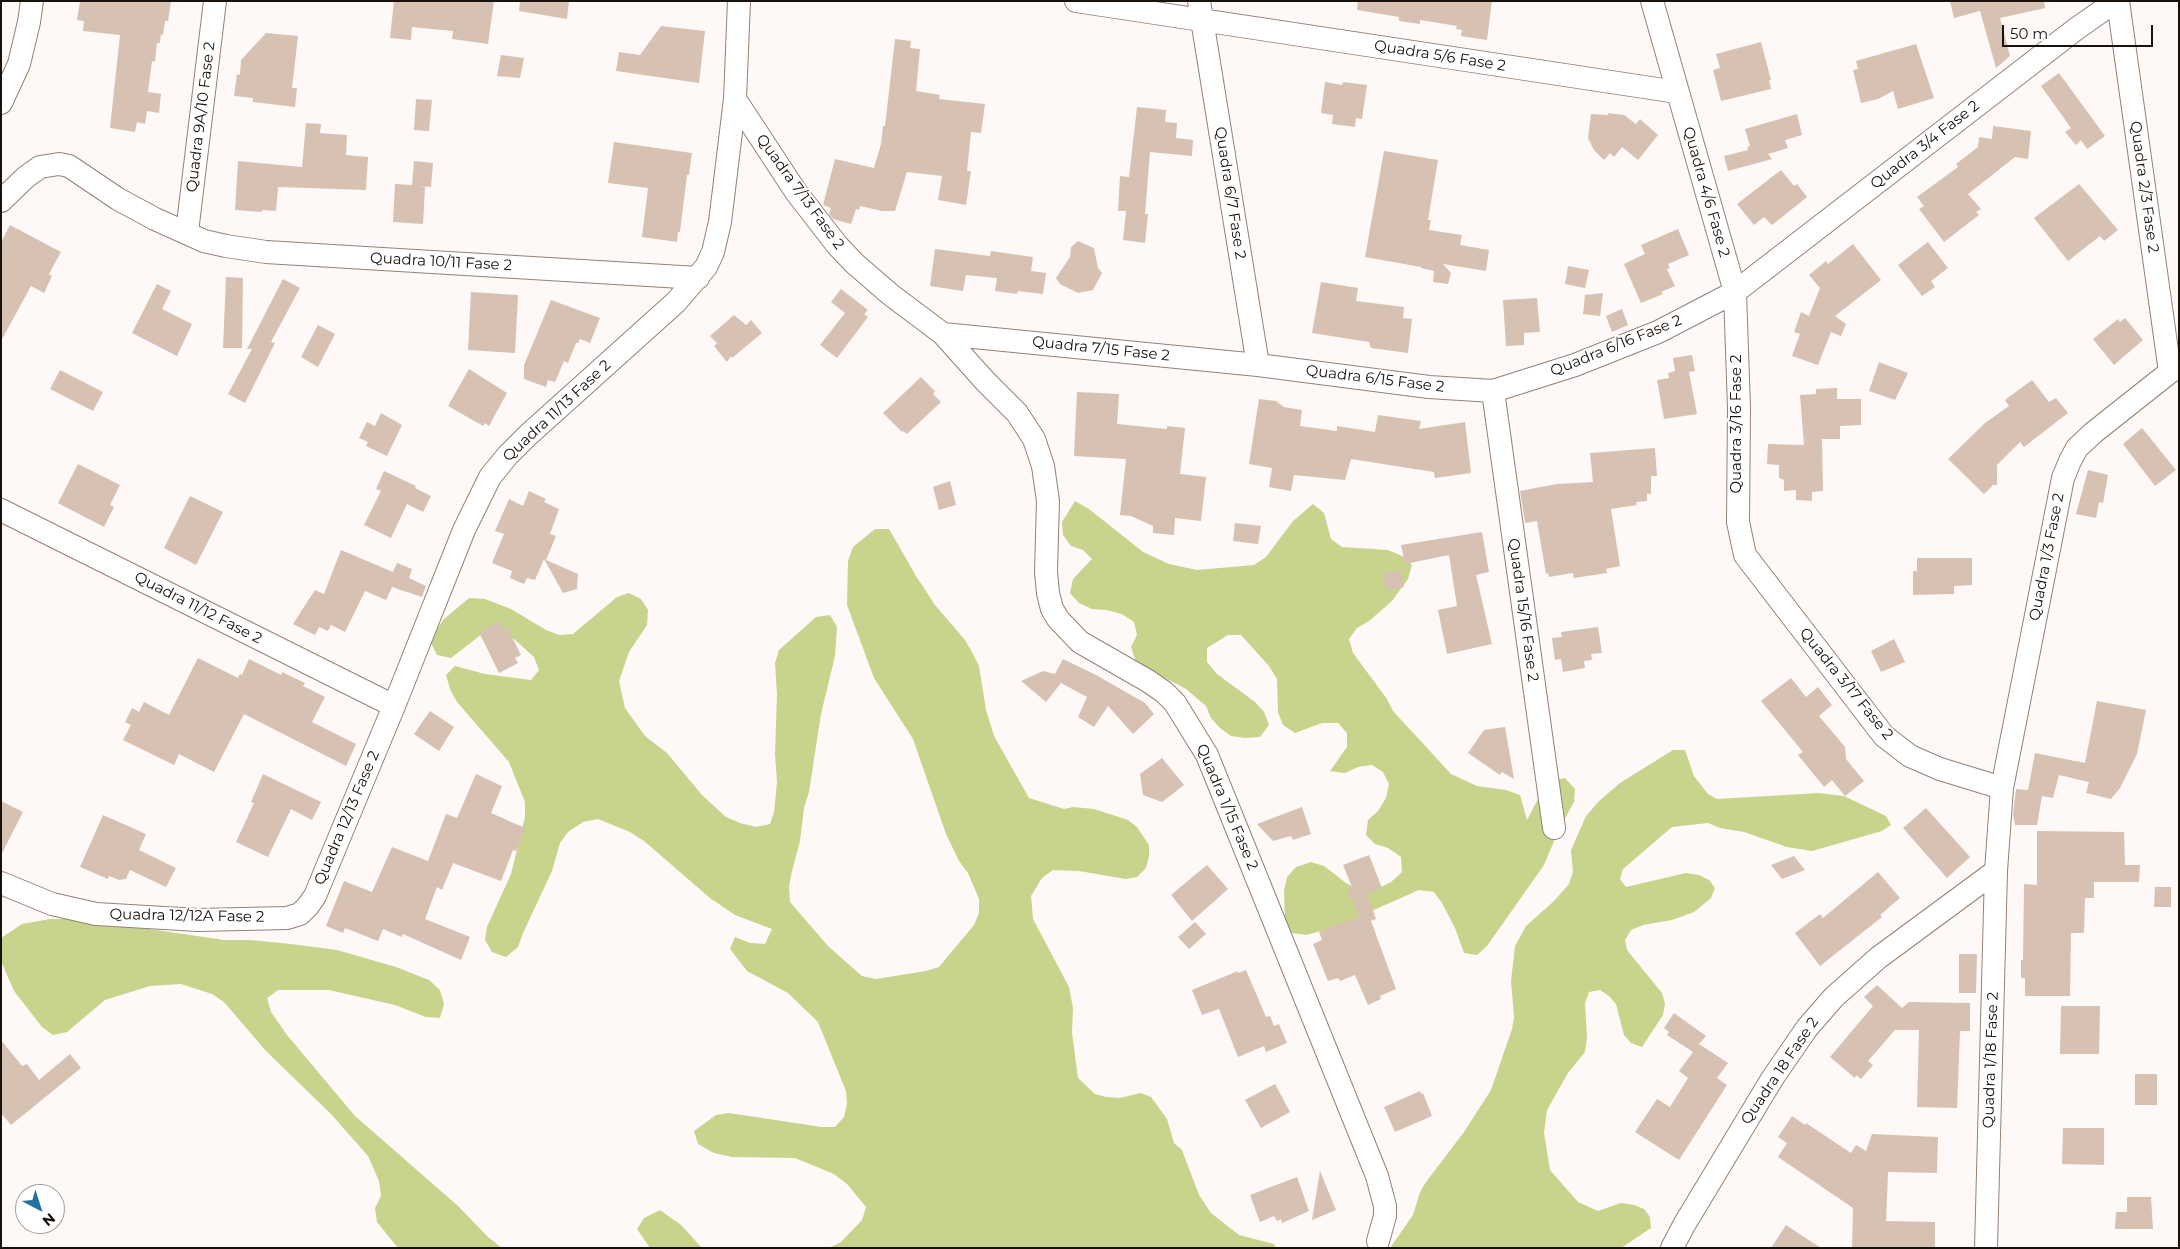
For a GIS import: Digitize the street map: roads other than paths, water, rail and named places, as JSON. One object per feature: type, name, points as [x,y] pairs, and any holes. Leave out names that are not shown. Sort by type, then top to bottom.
[{"type":"street","points":[[1,103],[19,64],[32,1]]},
{"type":"street","name":"Quadra 9A/10 Fase 2","points":[[187,232],[215,1]]},
{"type":"street","name":"Quadra 11/13 Fase 2","points":[[394,706],[464,530],[490,476],[527,436],[669,308],[698,278],[713,252],[720,222],[735,99],[739,1]]},
{"type":"street","name":"Quadra 5/6 Fase 2","points":[[1076,1],[1201,11],[1678,92]]},
{"type":"street","name":"Quadra 4/6 Fase 2","points":[[1652,1],[1735,292]]},
{"type":"street","name":"Quadra 3/4 Fase 2","points":[[1735,292],[2076,29],[2117,1]]},
{"type":"street","name":"Quadra 2/3 Fase 2","points":[[2117,1],[2174,370]]},
{"type":"street","name":"Quadra 6/7 Fase 2","points":[[1201,11],[1258,365]]},
{"type":"street","name":"Quadra 7/13 Fase 2","points":[[735,99],[796,192],[837,245],[891,296],[943,334]]},
{"type":"street","name":"Quadra 10/11 Fase 2","points":[[1,201],[26,177],[40,167],[60,164],[69,166],[125,203],[204,240],[226,246],[266,252],[698,278]]},
{"type":"street","name":"Quadra 6/16 Fase 2","points":[[1493,391],[1575,364],[1658,332],[1735,292]]},
{"type":"street","name":"Quadra 3/16 Fase 2","points":[[1735,292],[1739,408],[1738,522],[1745,555]]},
{"type":"street","name":"Quadra 7/15 Fase 2","points":[[943,334],[1258,365]]},
{"type":"street","name":"Quadra 1/15 Fase 2","points":[[943,334],[985,381],[1018,413],[1034,438],[1043,466],[1048,500],[1046,572],[1048,593],[1058,619],[1080,642],[1164,692],[1175,703],[1208,755],[1382,1191],[1385,1216],[1378,1241]]},
{"type":"street","name":"Quadra 6/15 Fase 2","points":[[1258,365],[1429,387],[1493,391]]},
{"type":"street","name":"Quadra 1/3 Fase 2","points":[[1996,871],[2002,788],[2058,502],[2070,461],[2077,448],[2093,433],[2174,370]]},
{"type":"street","name":"Quadra 15/16 Fase 2","points":[[1493,391],[1554,828]]},
{"type":"street","name":"Quadra 11/12 Fase 2","points":[[1,510],[394,706]]},
{"type":"street","name":"Quadra 3/17 Fase 2","points":[[1745,555],[1884,736],[1910,756],[1940,769],[2002,788]]},
{"type":"street","name":"Quadra 12/13 Fase 2","points":[[288,918],[303,911],[315,896],[394,706]]},
{"type":"street","name":"Quadra 18 Fase 2","points":[[1672,1248],[1772,1079],[1807,1028],[1834,997],[1878,958],[1996,871]]},
{"type":"street","name":"Quadra 1/18 Fase 2","points":[[1986,1248],[1996,871]]},
{"type":"street","name":"Quadra 12/12A Fase 2","points":[[1,883],[52,904],[96,914],[198,920],[288,918]]}]
